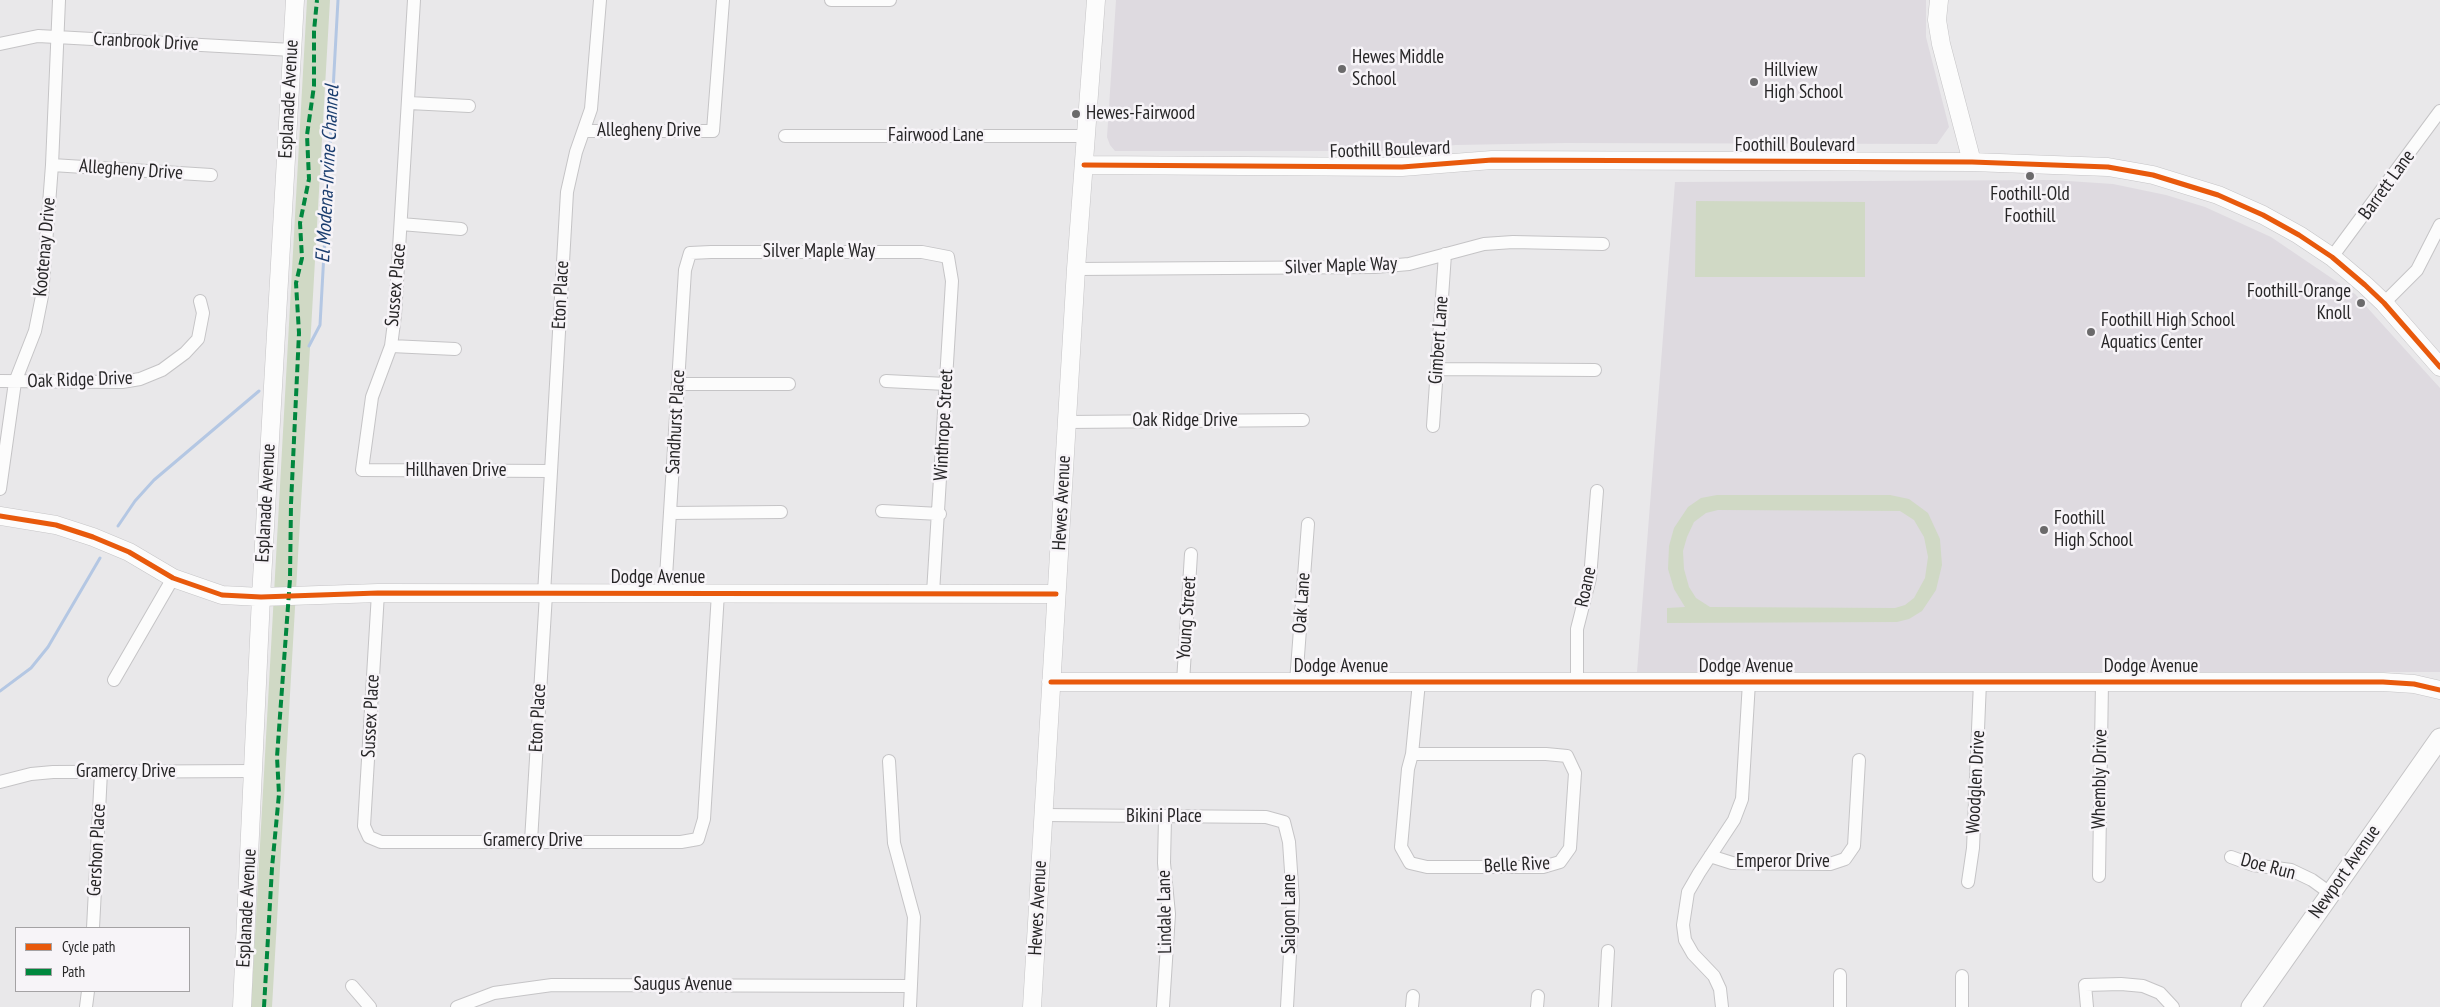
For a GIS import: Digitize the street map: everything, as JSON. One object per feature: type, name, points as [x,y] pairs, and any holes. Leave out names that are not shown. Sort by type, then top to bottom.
[{"type":"main road","name":"Newport Avenue","points":[[2251,1007],[2440,738]]},
{"type":"street","name":"Kootenay Drive","points":[[0,489],[15,382],[35,332],[42,296],[52,165],[58,0]]},
{"type":"street","name":"Esplanade Avenue","points":[[242,1007],[261,597],[295,0]]},
{"type":"street","name":"Sussex Place","points":[[362,470],[372,397],[390,346],[395,315],[414,0]]},
{"type":"street","name":"Eton Place","points":[[531,841],[567,192],[576,152],[591,109],[600,0]]},
{"type":"street","name":"Allegheny Drive","points":[[584,131],[713,132],[723,0]]},
{"type":"street","points":[[831,0],[890,0]]},
{"type":"street","name":"Hewes Avenue","points":[[1032,1007],[1066,422],[1096,0]]},
{"type":"street","points":[[1939,0],[1937,20],[1940,44],[1972,162]]},
{"type":"street","name":"Cranbrook Drive","points":[[0,44],[38,36],[56,36],[292,50]]},
{"type":"street","points":[[408,103],[469,106]]},
{"type":"street","name":"Barrett Lane","points":[[2332,257],[2440,111]]},
{"type":"street","name":"Fairwood Lane","points":[[786,136],[1086,136]]},
{"type":"street","name":"Foothill Boulevard","points":[[1084,164],[1402,167],[1492,160],[1972,162],[2084,165],[2131,170],[2169,179],[2239,204],[2283,226],[2332,257],[2384,303],[2440,367]]},
{"type":"street","name":"Allegheny Drive","points":[[52,165],[211,175]]},
{"type":"street","name":"Sussex Place","points":[[401,224],[461,229]]},
{"type":"street","points":[[2384,303],[2416,270],[2440,225]]},
{"type":"street","name":"Silver Maple Way","points":[[1076,270],[1375,267],[1408,264],[1484,244],[1513,242],[1603,244]]},
{"type":"street","name":"Silver Maple Way","points":[[690,253],[922,252],[948,257]]},
{"type":"street","name":"Sandhurst Place","points":[[665,593],[685,270],[690,253]]},
{"type":"street","name":"Gimbert Lane","points":[[1433,426],[1445,254]]},
{"type":"street","name":"Winthrope Street","points":[[933,593],[940,514],[952,281],[948,257]]},
{"type":"street","name":"Oak Ridge Drive","points":[[0,382],[122,382],[140,379],[162,370],[185,353],[198,339],[203,313],[200,301]]},
{"type":"street","name":"Sussex Place","points":[[390,346],[455,350]]},
{"type":"street","points":[[1437,369],[1595,370]]},
{"type":"street","points":[[886,381],[946,384]]},
{"type":"street","points":[[678,384],[789,384]]},
{"type":"street","name":"Oak Ridge Drive","points":[[1066,422],[1303,420]]},
{"type":"street","name":"Hillhaven Drive","points":[[362,470],[551,471]]},
{"type":"street","name":"Roane","points":[[1577,683],[1577,629],[1590,578],[1597,491]]},
{"type":"street","points":[[882,511],[940,514]]},
{"type":"street","points":[[670,513],[781,512]]},
{"type":"street","name":"Dodge Avenue","points":[[0,516],[56,525],[93,537],[129,552],[173,578],[202,590],[222,595],[261,597],[378,593],[1056,594]]},
{"type":"street","name":"Oak Lane","points":[[1296,682],[1308,524]]},
{"type":"street","name":"Young Street","points":[[1183,682],[1191,554]]},
{"type":"street","points":[[114,680],[173,578]]},
{"type":"street","name":"Sussex Place","points":[[369,837],[364,826],[378,593]]},
{"type":"street","name":"Gramercy Drive","points":[[369,837],[380,842],[681,842],[698,840],[704,819],[718,593]]},
{"type":"street","name":"Dodge Avenue","points":[[1051,682],[2397,682],[2440,690]]},
{"type":"street","name":"Belle Rive","points":[[1412,754],[1546,754],[1567,756],[1575,772],[1570,848],[1560,862],[1543,867],[1427,867],[1410,863],[1401,847],[1408,769],[1412,754],[1419,682]]},
{"type":"street","points":[[1722,1007],[1720,989],[1714,976],[1694,954],[1685,940],[1683,926],[1688,892],[1734,820],[1742,799],[1749,682]]},
{"type":"street","name":"Woodglen Drive","points":[[1968,882],[1973,848],[1980,682]]},
{"type":"street","name":"Whembly Drive","points":[[2099,876],[2102,682]]},
{"type":"street","name":"Emperor Drive","points":[[1710,856],[1732,864],[1830,864],[1845,859],[1854,846],[1859,760]]},
{"type":"street","points":[[889,761],[894,843],[914,917],[910,1007]]},
{"type":"street","name":"Gramercy Drive","points":[[0,782],[38,773],[254,771]]},
{"type":"street","name":"Gershon Place","points":[[93,927],[101,772]]},
{"type":"street","name":"Bikini Place","points":[[1043,815],[1266,816],[1284,822]]},
{"type":"street","name":"Lindale Lane","points":[[1164,1007],[1169,914],[1164,864],[1165,817]]},
{"type":"street","name":"Saigon Lane","points":[[1284,822],[1289,842],[1293,900],[1287,1007]]},
{"type":"street","name":"Doe Run","points":[[2231,857],[2253,865],[2291,870],[2312,880],[2330,893]]},
{"type":"street","points":[[1605,1007],[1608,951]]},
{"type":"street","points":[[1840,975],[1840,1007]]},
{"type":"street","points":[[1962,976],[1962,1007]]},
{"type":"street","points":[[2087,1007],[2085,985],[2121,984],[2143,986],[2160,994],[2173,1007]]},
{"type":"street","name":"Saugus Avenue","points":[[457,1007],[494,994],[552,985],[911,986]]},
{"type":"street","points":[[352,986],[370,1007]]},
{"type":"street","points":[[86,1007],[88,992]]},
{"type":"shaded area","points":[[1116,0],[1926,0],[1926,37],[1949,127],[1937,144],[1566,143],[1456,145],[1394,151],[1115,151],[1107,137]]},
{"type":"shaded area","name":"Foothill High School","points":[[2053,180],[2113,184],[2166,195],[2205,207],[2271,237],[2355,294],[2440,388],[2440,672],[1637,672],[1675,182]]},
{"type":"green space","points":[[307,0],[330,0],[272,1007],[251,1007]]},
{"type":"green space","points":[[1696,201],[1865,202],[1865,277],[1695,277]]},
{"type":"green space","points":[[1717,495],[1890,495],[1909,499],[1928,513],[1940,539],[1942,565],[1936,590],[1922,611],[1909,619],[1897,622],[1667,623],[1667,608],[1685,607],[1674,589],[1668,569],[1669,546],[1674,528],[1688,507],[1701,498]],"holes":[[[1718,510],[1900,511],[1914,520],[1924,537],[1928,557],[1925,578],[1914,598],[1905,605],[1895,608],[1710,607],[1696,598],[1689,587],[1684,569],[1683,551],[1694,522],[1706,513]]]},
{"type":"waterway","name":"El Modena-Irvine Channel","points":[[309,346],[320,325],[338,0]]},
{"type":"waterway","name":"El Modena-Irvine Channel","points":[[118,526],[135,501],[154,480],[259,391]]},
{"type":"waterway","name":"El Modena-Irvine Channel","points":[[0,691],[31,668],[48,647],[100,558]]},
{"type":"marked path","points":[[264,1007],[272,868],[279,794],[277,757],[290,579],[291,504],[299,333],[296,283],[302,258],[300,223],[309,179],[307,135],[314,86],[314,31],[317,0]]},
{"type":"cycle path","points":[[1084,165],[1402,167],[1492,160],[1972,162],[2108,167],[2153,175],[2218,195],[2263,215],[2299,235],[2332,257],[2365,285],[2384,303],[2440,367]]},
{"type":"cycle path","points":[[0,516],[56,525],[93,537],[129,552],[173,578],[222,595],[261,597],[378,593],[1056,594]]},
{"type":"cycle path","points":[[1051,682],[2383,682],[2414,684],[2440,690]]},
{"type":"place","name":"Hewes Middle School","points":[[1342,69]]},
{"type":"place","name":"Hillview High School","points":[[1754,82]]},
{"type":"place","name":"Hewes-Fairwood","points":[[1076,114]]},
{"type":"place","name":"Foothill-Old Foothill","points":[[2030,176]]},
{"type":"place","name":"Foothill-Orange Knoll","points":[[2361,303]]},
{"type":"place","name":"Foothill High School Aquatics Center","points":[[2091,332]]},
{"type":"place","name":"Foothill High School","points":[[2044,530]]}]
